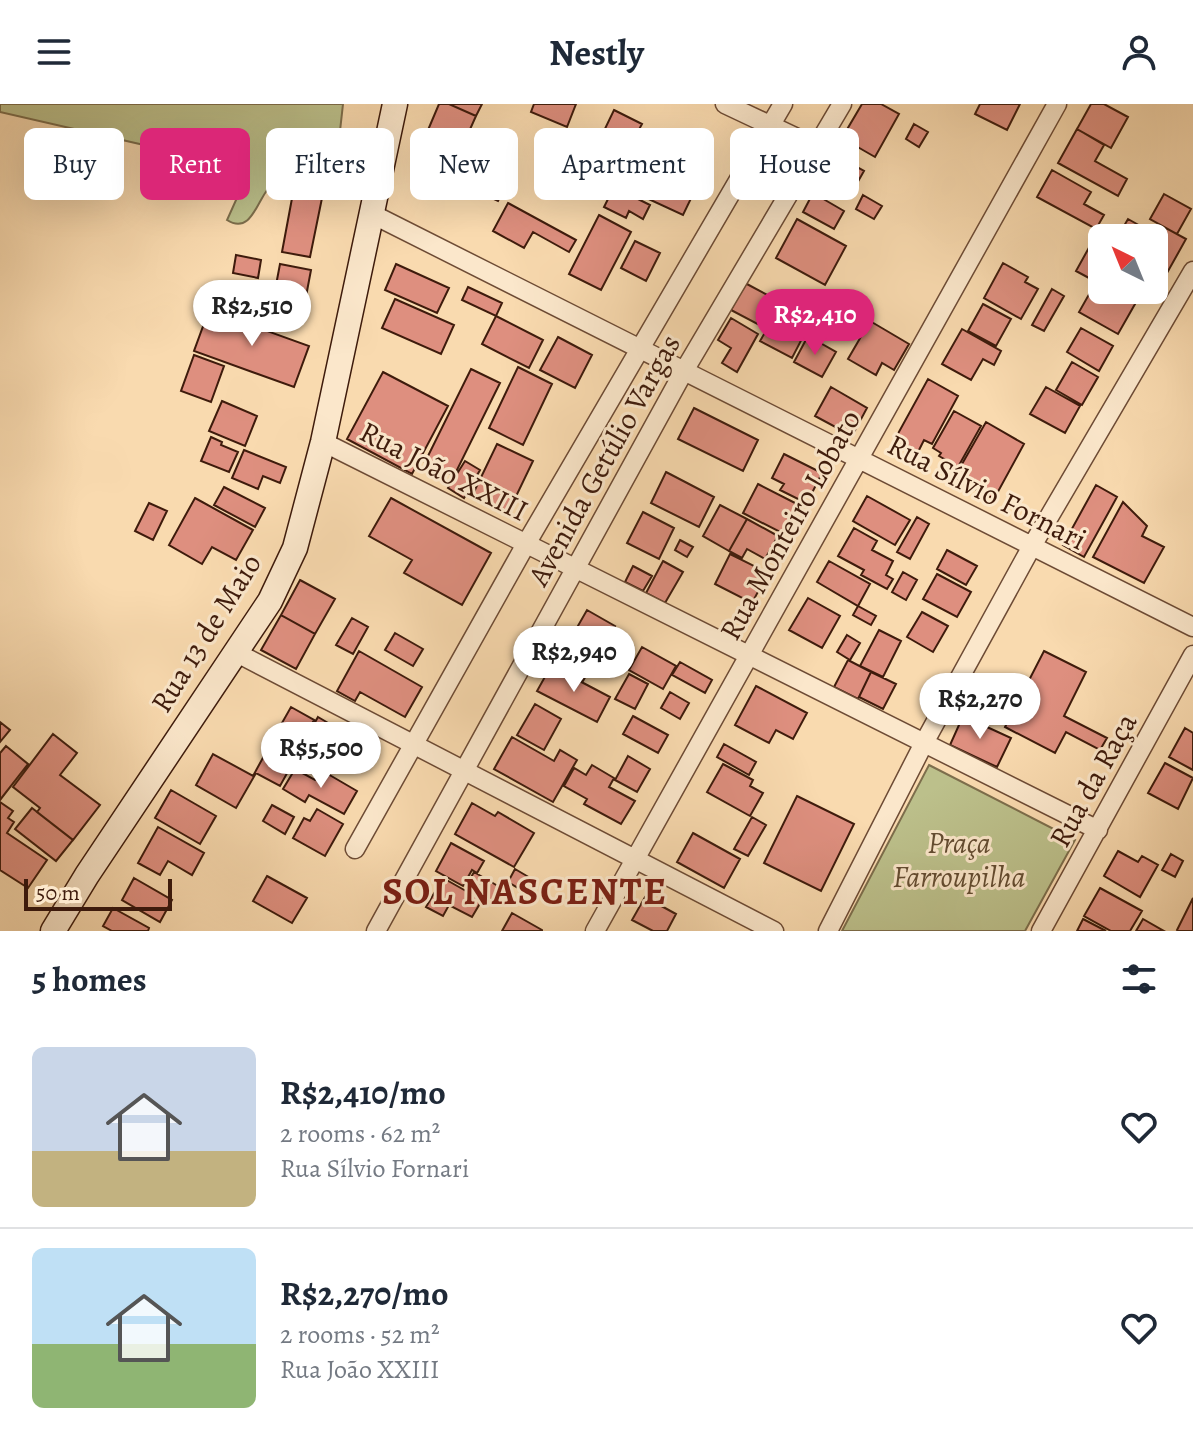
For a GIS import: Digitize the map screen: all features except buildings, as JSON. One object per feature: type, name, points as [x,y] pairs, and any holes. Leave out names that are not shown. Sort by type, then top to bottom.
[{"type":"main road","name":"Rua 13 de Maio","points":[[53,931],[270,601],[295,548],[323,442],[395,104]]},
{"type":"street","points":[[725,104],[779,128]]},
{"type":"street","name":"Avenida Getúlio Vargas","points":[[355,849],[526,544],[783,104]]},
{"type":"street","name":"Avenida Getúlio Vargas","points":[[827,128],[842,104]]},
{"type":"street","name":"Rua Monteiro Lobato","points":[[595,931],[1057,104]]},
{"type":"street","name":"Avenida Getúlio Vargas","points":[[376,931],[684,371],[785,200]]},
{"type":"street","name":"Rua Sílvio Fornari","points":[[370,213],[1193,627]]},
{"type":"street","points":[[828,931],[924,743],[1032,546],[1193,271]]},
{"type":"street","name":"Rua João XXIII","points":[[323,442],[1098,830]]},
{"type":"street","points":[[235,652],[774,931]]},
{"type":"street","name":"Rua da Raça","points":[[1041,931],[1193,655]]},
{"type":"green space","points":[[0,104],[343,104],[340,128],[266,128],[266,192],[250,218],[236,224],[227,220],[236,200],[250,200],[250,128],[140,128],[140,144],[124,140],[124,128],[70,128],[0,112]]},
{"type":"green space","name":"Praça Farroupilha","points":[[929,765],[1075,840],[1025,931],[842,931]]},
{"type":"district","name":"SOL NASCENTE","points":[[525,891]]}]
